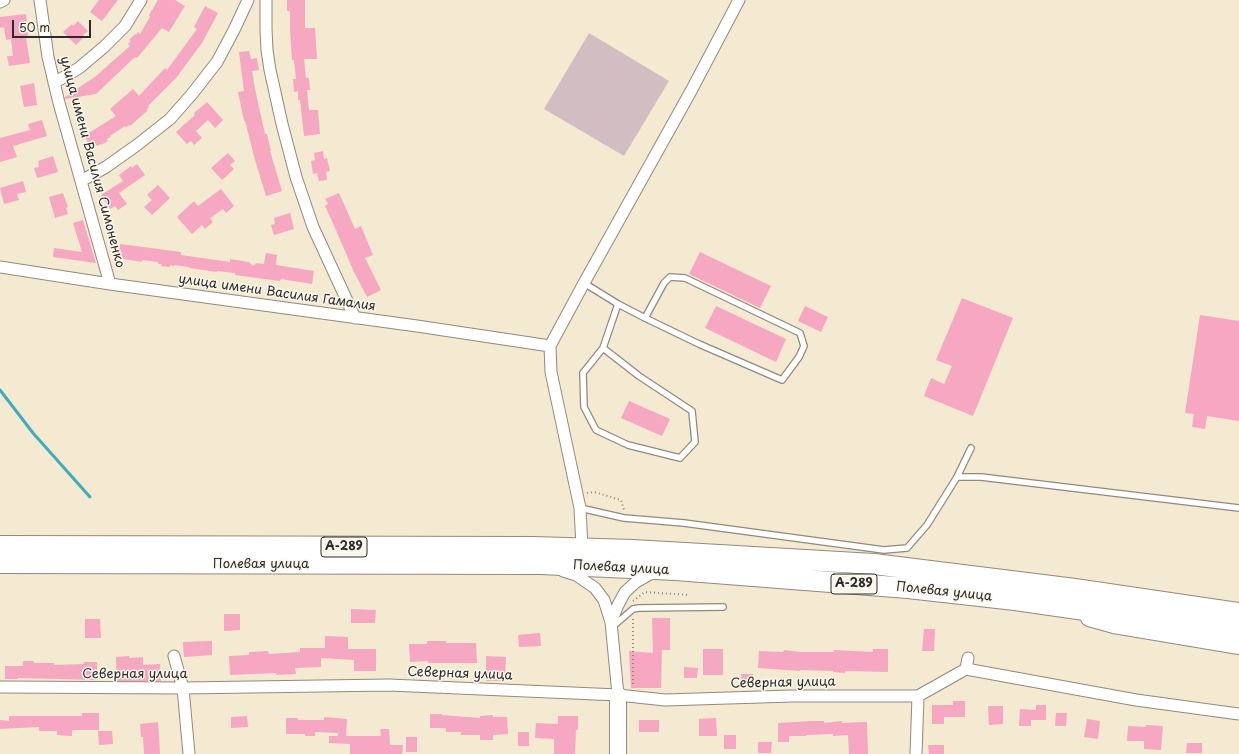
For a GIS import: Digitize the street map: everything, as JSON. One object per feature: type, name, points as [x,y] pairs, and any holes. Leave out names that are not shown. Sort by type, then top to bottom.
[{"type":"highway","name":"Полевая улица","points":[[0,546],[582,548],[634,550],[874,564],[1075,589],[1239,613]]},
{"type":"highway","name":"Полевая улица","points":[[0,562],[541,564],[676,570],[908,588],[1032,602],[1239,632]]},
{"type":"main road","points":[[1032,602],[1114,625],[1239,646]]},
{"type":"main road","points":[[618,754],[626,696]]},
{"type":"street","points":[[0,2],[4,0]]},
{"type":"street","name":"улица имени Василия Симоненко","points":[[40,0],[54,83],[68,138],[110,284]]},
{"type":"street","points":[[54,83],[79,68],[104,47],[125,26],[141,0]]},
{"type":"street","points":[[81,181],[106,168],[170,119],[217,62],[248,0]]},
{"type":"street","points":[[266,0],[267,50],[270,70],[296,177],[313,227],[355,318]]},
{"type":"street","points":[[582,548],[580,508],[551,372],[550,346],[691,91],[739,0]]},
{"type":"street","name":"улица имени Василия Гамалия","points":[[0,267],[550,346]]},
{"type":"street","name":"А-289","points":[[541,564],[576,575],[595,588],[604,600],[611,625]]},
{"type":"street","name":"А-289","points":[[611,625],[618,605],[625,592],[636,582],[650,574],[676,570]]},
{"type":"street","points":[[611,625],[626,696]]},
{"type":"street","points":[[174,656],[183,688],[188,754]]},
{"type":"street","points":[[916,754],[918,696],[967,663],[1136,700],[1239,714]]},
{"type":"street","name":"Северная улица","points":[[0,688],[183,688],[389,685],[626,696],[664,700],[792,696],[918,696]]},
{"type":"lane","points":[[584,283],[618,304],[645,318],[699,344],[782,380],[799,357],[804,346],[800,333],[685,278],[670,277],[664,283],[645,318]]},
{"type":"lane","points":[[604,348],[639,376],[692,411],[695,442],[680,458],[628,445],[596,430],[584,407],[583,373],[604,348],[618,304]]},
{"type":"lane","points":[[580,508],[624,518],[684,523],[884,550],[907,548],[927,525],[957,477],[971,448]]},
{"type":"lane","points":[[957,477],[981,477],[1239,508]]},
{"type":"lane","points":[[611,625],[633,609],[639,608],[723,607]]},
{"type":"path","points":[[577,494],[594,492],[621,500],[624,518]]},
{"type":"path","points":[[626,696],[633,601],[646,592],[690,594]]},
{"type":"shaded area","points":[[589,33],[669,81],[624,156],[544,109]]},
{"type":"building","points":[[99,0],[118,0],[102,21],[90,12]]},
{"type":"building","points":[[158,0],[175,0],[185,6],[169,32],[162,28],[137,58],[135,57],[96,94],[65,99],[65,97],[96,76],[130,46],[128,44],[131,41],[129,40],[138,32],[140,34]]},
{"type":"building","points":[[287,0],[305,0],[305,28],[315,28],[317,59],[304,59],[306,78],[309,78],[310,90],[307,90],[309,110],[318,110],[320,134],[304,136],[298,91],[294,92],[293,79],[296,79],[294,60],[292,60],[290,11],[287,11]]},
{"type":"building","points":[[205,6],[218,13],[202,43],[176,78],[148,106],[147,111],[130,126],[125,126],[110,136],[111,137],[107,139],[108,141],[92,148],[84,136],[116,116],[110,109],[133,89],[139,96],[165,68],[167,70],[197,29],[194,27]]},
{"type":"building","points":[[26,14],[28,37],[26,37],[30,63],[9,66],[7,56],[13,56],[11,39],[6,40],[4,27],[0,28],[0,17]]},
{"type":"building","points":[[78,21],[88,31],[76,45],[63,32]]},
{"type":"building","points":[[249,51],[251,59],[257,58],[259,70],[252,71],[255,89],[265,134],[267,134],[270,151],[282,191],[266,196],[244,121],[238,92],[244,91],[239,52]]},
{"type":"building","points":[[34,83],[37,105],[24,107],[20,86]]},
{"type":"building","points":[[207,102],[223,120],[215,128],[208,120],[196,131],[202,138],[194,145],[191,141],[187,144],[176,132]]},
{"type":"building","points":[[42,120],[47,136],[13,146],[17,157],[0,162],[0,138],[30,130],[28,124]]},
{"type":"building","points":[[323,151],[324,159],[327,158],[330,171],[326,172],[327,180],[319,181],[317,173],[313,174],[311,161],[315,160],[314,153]]},
{"type":"building","points":[[228,153],[235,161],[230,165],[234,169],[222,180],[211,168]]},
{"type":"building","points":[[53,156],[58,172],[37,178],[34,168],[39,167],[38,161]]},
{"type":"building","points":[[137,164],[145,175],[119,193],[127,204],[118,210],[115,206],[110,209],[101,195],[123,181],[119,175],[131,166],[132,168]]},
{"type":"building","points":[[23,181],[26,192],[17,194],[19,200],[4,204],[0,188]]},
{"type":"building","points":[[158,185],[170,198],[152,215],[144,207],[152,200],[147,195]]},
{"type":"building","points":[[221,189],[234,206],[226,213],[223,209],[210,218],[213,222],[205,229],[202,225],[192,234],[177,217],[194,201],[198,206]]},
{"type":"building","points":[[63,193],[68,207],[66,208],[68,214],[55,218],[49,197]]},
{"type":"building","points":[[339,193],[355,229],[361,226],[373,255],[365,258],[381,290],[367,297],[354,272],[325,206],[328,204],[325,199]]},
{"type":"building","points":[[290,213],[294,229],[274,235],[271,225],[275,224],[274,218]]},
{"type":"building","points":[[83,220],[96,263],[53,257],[54,248],[82,252],[73,223]]},
{"type":"building","points":[[120,244],[181,252],[181,255],[230,262],[230,259],[249,262],[253,266],[256,263],[264,264],[266,253],[277,255],[276,265],[314,271],[312,284],[281,279],[280,281],[235,275],[235,273],[217,272],[174,265],[170,265],[170,267],[161,266],[162,264],[158,264],[158,262],[142,260],[142,262],[118,258]]},
{"type":"building","points":[[700,252],[771,286],[760,308],[689,274]]},
{"type":"building","points":[[962,298],[1013,318],[973,416],[924,396],[931,378],[944,384],[952,366],[936,360]]},
{"type":"building","points":[[716,306],[786,339],[776,362],[705,328]]},
{"type":"building","points":[[805,306],[828,317],[821,332],[798,321]]},
{"type":"building","points":[[1200,315],[1239,321],[1239,421],[1207,416],[1205,429],[1192,427],[1194,414],[1185,413]]},
{"type":"building","points":[[629,401],[670,419],[662,436],[621,418]]},
{"type":"building","points":[[351,609],[376,610],[375,623],[351,623]]},
{"type":"building","points":[[224,614],[240,614],[240,630],[224,631]]},
{"type":"building","points":[[652,618],[670,618],[670,650],[662,650],[661,688],[631,688],[629,651],[653,653]]},
{"type":"building","points":[[85,619],[100,619],[101,638],[85,638]]},
{"type":"building","points":[[924,629],[935,629],[934,651],[922,651]]},
{"type":"building","points":[[540,633],[541,646],[519,647],[518,635]]},
{"type":"building","points":[[325,636],[348,637],[348,649],[376,649],[376,671],[354,671],[354,660],[321,658],[321,667],[295,668],[296,674],[276,675],[276,673],[230,675],[229,656],[249,655],[249,652],[268,651],[269,654],[300,652],[300,648],[325,648]]},
{"type":"building","points":[[212,641],[212,655],[184,657],[183,642]]},
{"type":"building","points":[[427,641],[446,641],[446,643],[476,643],[477,663],[428,663],[428,661],[410,662],[409,644],[427,644]]},
{"type":"building","points":[[703,649],[723,649],[723,675],[703,675]]},
{"type":"building","points":[[873,649],[888,649],[888,672],[845,671],[845,673],[833,671],[800,671],[758,668],[759,651],[783,652],[784,650],[801,652],[834,652],[834,650],[873,652]]},
{"type":"building","points":[[129,656],[129,658],[143,657],[143,665],[160,664],[161,681],[117,681],[116,657]]},
{"type":"building","points":[[486,656],[506,657],[505,681],[486,681]]},
{"type":"building","points":[[23,661],[34,661],[34,663],[54,663],[54,665],[97,662],[97,680],[5,679],[5,666],[23,666]]},
{"type":"building","points":[[684,667],[698,668],[697,678],[684,678]]},
{"type":"building","points":[[741,674],[753,674],[753,687],[742,687]]},
{"type":"building","points":[[953,701],[965,701],[965,717],[944,717],[944,724],[932,724],[932,705],[953,705]]},
{"type":"building","points":[[1036,705],[1046,705],[1046,720],[1031,720],[1031,726],[1019,726],[1020,709],[1036,710]]},
{"type":"building","points":[[988,706],[1003,706],[1003,724],[989,725]]},
{"type":"building","points":[[82,713],[99,713],[99,730],[72,730],[72,736],[57,735],[57,731],[39,731],[39,727],[0,729],[0,720],[9,721],[9,716],[82,716]]},
{"type":"building","points":[[1056,713],[1067,713],[1066,726],[1055,726]]},
{"type":"building","points":[[430,714],[480,718],[480,716],[493,715],[493,717],[507,717],[508,734],[493,735],[493,740],[480,740],[480,735],[461,735],[461,732],[446,732],[446,728],[430,728]]},
{"type":"building","points":[[247,716],[248,727],[231,728],[231,717]]},
{"type":"building","points":[[558,716],[578,716],[575,754],[554,754],[554,739],[535,738],[536,723],[558,724]]},
{"type":"building","points":[[324,717],[347,719],[346,736],[381,736],[380,729],[389,729],[390,745],[403,745],[402,754],[350,754],[350,744],[329,743],[329,736],[338,736],[338,733],[315,732],[315,736],[305,736],[305,734],[286,734],[286,718],[298,718],[298,720],[324,720]]},
{"type":"building","points":[[716,718],[717,736],[699,736],[699,719]]},
{"type":"building","points":[[1087,719],[1100,721],[1098,739],[1084,737]]},
{"type":"building","points":[[639,720],[659,720],[659,732],[639,732]]},
{"type":"building","points":[[824,721],[824,723],[842,721],[842,723],[867,722],[868,754],[849,754],[848,735],[833,736],[833,734],[789,736],[789,742],[778,742],[778,723]]},
{"type":"building","points":[[158,722],[160,754],[144,754],[143,737],[141,737],[140,724]]},
{"type":"building","points":[[1146,725],[1163,726],[1161,750],[1144,749],[1144,741],[1127,741],[1128,726],[1146,727]]},
{"type":"building","points":[[98,731],[112,731],[113,744],[99,745]]},
{"type":"building","points":[[518,732],[529,732],[529,746],[518,746]]},
{"type":"building","points":[[724,735],[736,735],[736,749],[724,749]]},
{"type":"building","points":[[406,737],[417,737],[417,752],[406,752]]},
{"type":"building","points":[[758,742],[772,742],[771,753],[758,753]]},
{"type":"building","points":[[1187,743],[1202,743],[1202,753],[1186,753]]},
{"type":"building","points":[[928,745],[944,745],[944,754],[929,754]]},
{"type":"waterway","points":[[0,390],[33,433],[90,497]]}]
